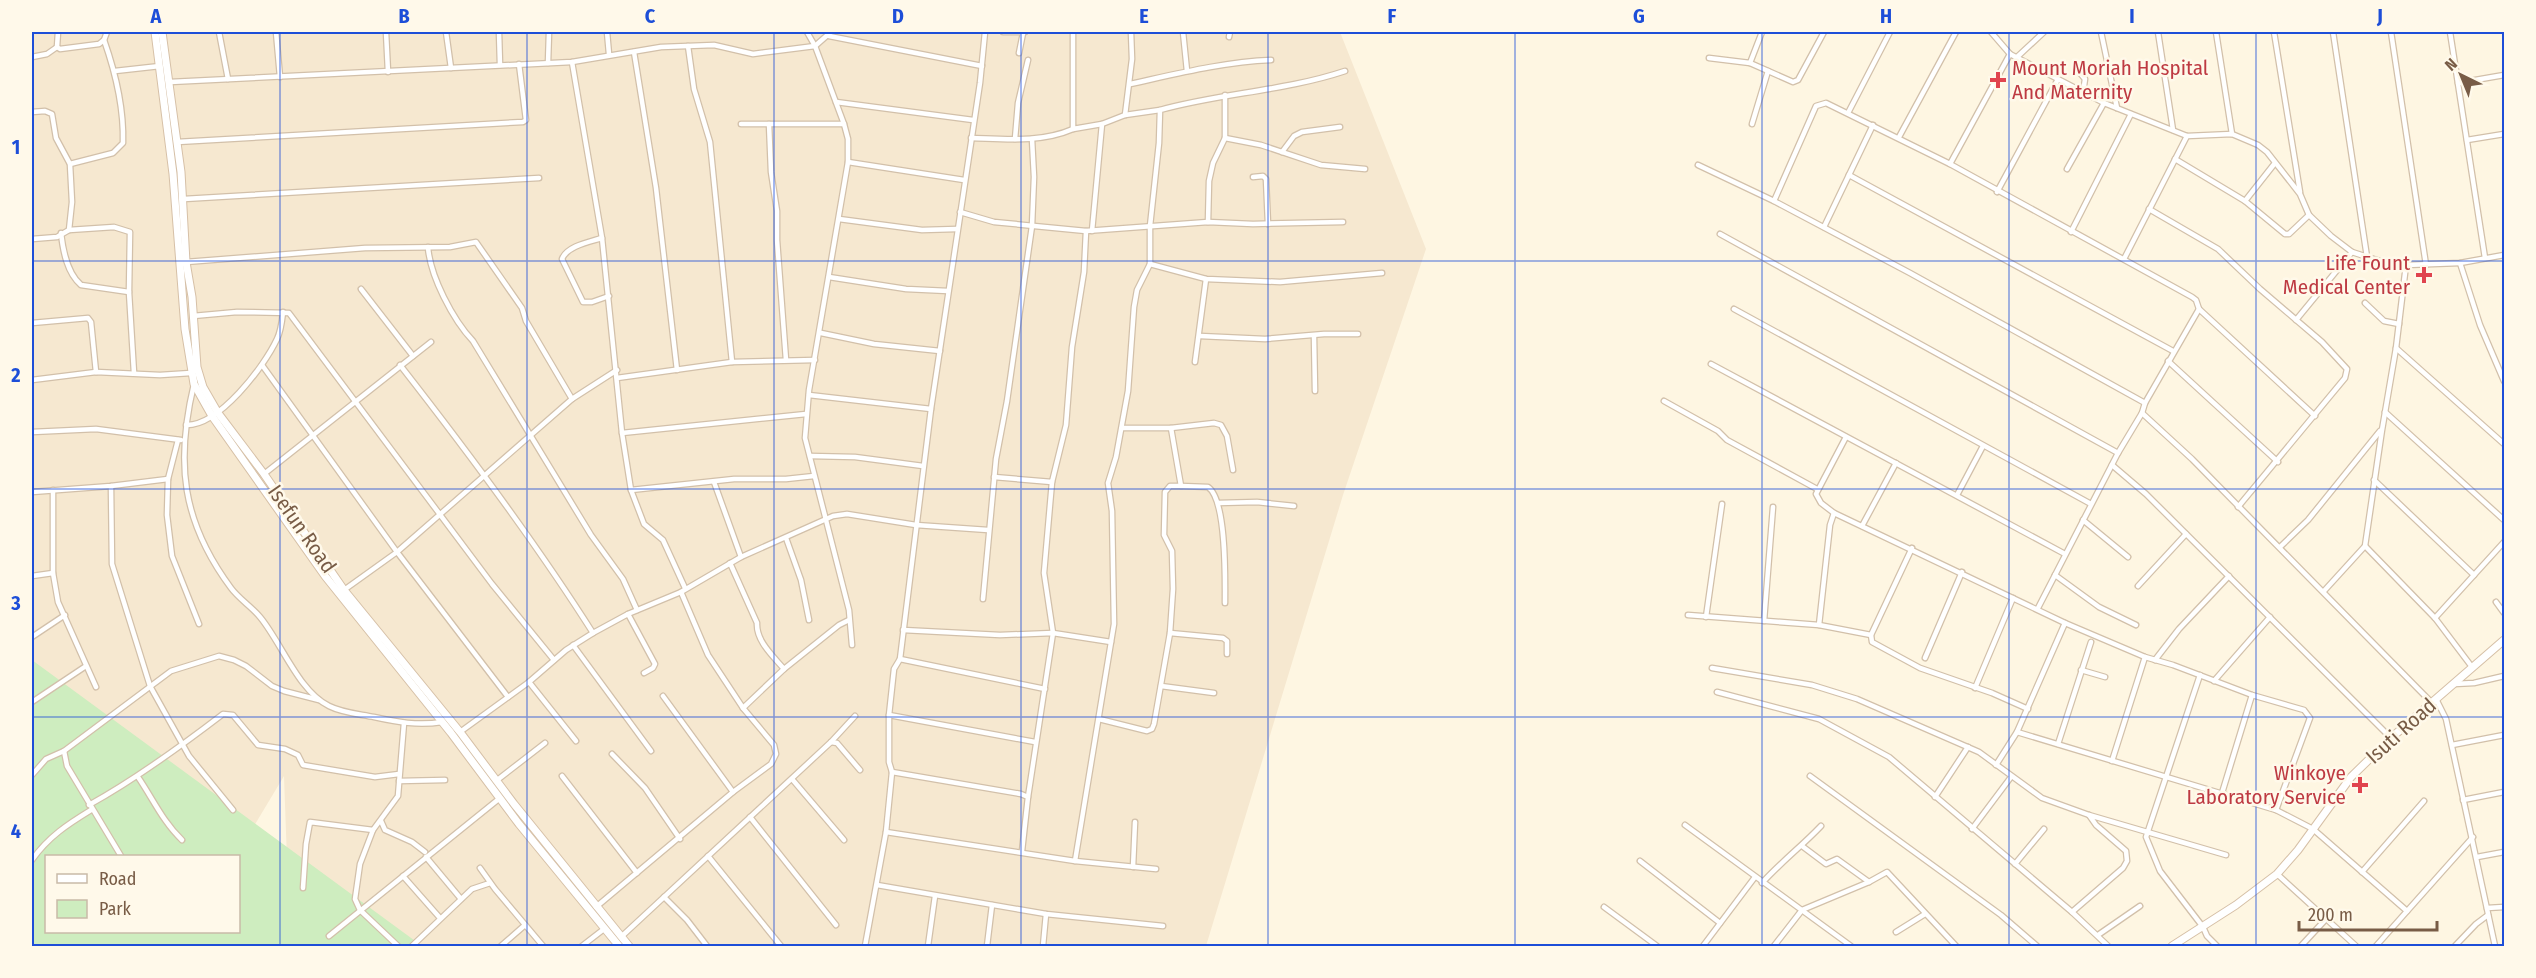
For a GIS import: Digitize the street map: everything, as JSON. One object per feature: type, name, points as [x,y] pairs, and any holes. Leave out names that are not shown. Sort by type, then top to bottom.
[{"type":"street","points":[[57,47],[58,32]]},
{"type":"street","points":[[57,47],[60,49],[96,45],[104,40],[107,32]]},
{"type":"street","name":"Isefun Road","points":[[155,32],[173,174],[181,259],[183,313],[194,384],[326,576],[619,946]]},
{"type":"street","name":"Isefun Road","points":[[162,32],[184,199],[186,262],[197,367],[200,381],[215,415],[264,474],[344,590],[460,732],[496,781],[629,946]]},
{"type":"street","points":[[219,32],[228,79]]},
{"type":"street","points":[[276,32],[280,77]]},
{"type":"street","points":[[386,32],[388,72]]},
{"type":"street","points":[[446,32],[452,68]]},
{"type":"street","points":[[499,32],[500,65]]},
{"type":"street","points":[[548,63],[549,32]]},
{"type":"street","points":[[607,32],[609,54]]},
{"type":"street","points":[[807,32],[815,46],[848,139],[848,162],[806,414],[805,438],[849,610],[852,645]]},
{"type":"street","points":[[865,946],[886,832],[892,772],[889,762],[889,715],[894,669],[900,659],[923,466],[982,66],[985,32]]},
{"type":"street","points":[[1003,32],[1024,32],[1019,53]]},
{"type":"street","points":[[1073,32],[1073,129]]},
{"type":"street","points":[[1125,115],[1132,59],[1131,32]]},
{"type":"street","points":[[1183,32],[1187,71]]},
{"type":"street","points":[[1750,63],[1762,32]]},
{"type":"street","points":[[1708,58],[1750,63],[1796,82],[1824,32]]},
{"type":"street","points":[[1848,113],[1890,32]]},
{"type":"street","points":[[1899,138],[1956,32]]},
{"type":"street","points":[[1991,32],[2016,58],[2057,81],[2104,103],[2187,136],[2232,134],[2258,145],[2276,162],[2300,194],[2309,215],[2352,252],[2406,265],[2460,263],[2505,255]]},
{"type":"street","points":[[2016,58],[2044,32]]},
{"type":"street","points":[[2101,32],[2117,108]]},
{"type":"street","points":[[2158,32],[2173,130]]},
{"type":"street","points":[[2216,32],[2232,134]]},
{"type":"street","points":[[2274,32],[2300,194]]},
{"type":"street","points":[[2333,32],[2367,257]]},
{"type":"street","points":[[2391,32],[2426,265]]},
{"type":"street","points":[[2450,32],[2485,258]]},
{"type":"street","points":[[170,82],[572,62],[661,47],[714,45],[753,54],[815,46],[830,34],[982,66]]},
{"type":"street","points":[[70,164],[113,153],[123,143],[123,114],[115,71],[104,40]]},
{"type":"street","points":[[688,46],[694,88],[710,142],[732,362]]},
{"type":"street","points":[[32,57],[47,54],[57,47]]},
{"type":"street","points":[[634,52],[656,188],[677,370]]},
{"type":"street","points":[[1950,164],[2010,54]]},
{"type":"street","points":[[1015,139],[1018,104],[1028,60]]},
{"type":"street","points":[[1130,84],[1187,71],[1249,61],[1271,60]]},
{"type":"street","points":[[572,62],[602,238],[622,433],[631,490],[644,525],[663,540],[686,588]]},
{"type":"street","points":[[177,142],[523,122],[526,120],[519,64]]},
{"type":"street","points":[[115,71],[160,66]]},
{"type":"street","points":[[971,138],[1032,139],[1054,136],[1073,129],[1102,124],[1125,115],[1160,110],[1225,95],[1286,87],[1345,71]]},
{"type":"street","points":[[1752,124],[1768,71]]},
{"type":"street","points":[[2080,74],[2085,79],[2083,93]]},
{"type":"street","points":[[2458,83],[2505,75]]},
{"type":"street","points":[[1997,192],[2057,81]]},
{"type":"street","points":[[1208,222],[1209,181],[1213,163],[1225,138],[1225,95]]},
{"type":"street","points":[[836,102],[973,120]]},
{"type":"street","points":[[1774,201],[1816,106],[1826,103],[1950,164],[1997,192],[2192,297],[2196,300],[2199,309],[2314,416]]},
{"type":"street","points":[[2067,169],[2104,103]]},
{"type":"street","points":[[1076,861],[1114,624],[1112,511],[1108,483],[1122,428],[1128,391],[1137,290],[1150,264],[1150,226],[1159,143],[1160,110]]},
{"type":"street","points":[[32,112],[45,111],[52,114],[56,138],[70,164],[72,202],[69,230]]},
{"type":"street","points":[[2071,232],[2131,114]]},
{"type":"street","points":[[741,124],[844,124]]},
{"type":"street","points":[[769,124],[786,360]]},
{"type":"street","points":[[1022,851],[1035,742],[1053,633],[1044,573],[1052,482],[1066,425],[1072,347],[1084,272],[1102,124]]},
{"type":"street","points":[[1824,227],[1873,125]]},
{"type":"street","points":[[1282,152],[1294,136],[1302,132],[1340,127]]},
{"type":"street","points":[[2467,140],[2505,134]]},
{"type":"street","points":[[2124,259],[2187,136]]},
{"type":"street","points":[[1225,138],[1261,145],[1321,165],[1365,169]]},
{"type":"street","points":[[983,599],[994,477],[1032,226],[1034,177],[1032,139]]},
{"type":"street","points":[[2175,159],[2245,201],[2285,234],[2289,234],[2309,215]]},
{"type":"street","points":[[848,162],[964,180]]},
{"type":"street","points":[[2245,201],[2276,162]]},
{"type":"street","points":[[1698,165],[1824,227],[2145,403]]},
{"type":"street","points":[[1849,175],[2173,351]]},
{"type":"street","points":[[1253,177],[1263,176],[1266,179],[1268,224]]},
{"type":"street","points":[[184,199],[539,178]]},
{"type":"street","points":[[2149,209],[2212,244],[2322,342],[2347,369],[2345,378],[2278,462],[2238,507]]},
{"type":"street","points":[[960,212],[994,222],[1089,231],[1208,222],[1268,224],[1343,222]]},
{"type":"street","points":[[839,219],[913,230],[957,229]]},
{"type":"street","points":[[32,239],[57,237],[69,230],[114,227],[128,230],[134,373]]},
{"type":"street","points":[[61,233],[64,254],[75,280],[81,285],[129,292]]},
{"type":"street","points":[[1720,234],[2118,453]]},
{"type":"street","points":[[602,238],[575,247],[565,253],[562,259],[583,302],[592,302],[609,296]]},
{"type":"street","points":[[186,262],[365,248],[450,247],[478,243],[522,308],[526,321],[572,399]]},
{"type":"street","points":[[428,247],[432,272],[442,291],[591,535],[623,579],[637,610]]},
{"type":"street","points":[[2296,320],[2352,252]]},
{"type":"street","points":[[2460,263],[2480,325],[2505,381]]},
{"type":"street","points":[[1150,264],[1206,279],[1280,282],[1382,273]]},
{"type":"street","points":[[2324,591],[2366,546],[2406,265]]},
{"type":"street","points":[[829,277],[906,290],[948,291]]},
{"type":"street","points":[[1195,362],[1206,279]]},
{"type":"street","points":[[361,289],[413,356]]},
{"type":"street","points":[[2365,303],[2384,321],[2399,324]]},
{"type":"street","points":[[1734,309],[2091,504]]},
{"type":"street","points":[[2037,608],[2173,351],[2199,309]]},
{"type":"street","points":[[193,316],[237,312],[289,313],[440,515],[554,660]]},
{"type":"street","points":[[186,424],[196,425],[215,415],[262,365],[279,336],[283,312]]},
{"type":"street","points":[[32,323],[88,318],[91,322],[96,372]]},
{"type":"street","points":[[821,333],[874,344],[940,351]]},
{"type":"street","points":[[1200,336],[1265,339],[1358,334]]},
{"type":"street","points":[[1314,336],[1315,391]]},
{"type":"street","points":[[264,474],[431,342]]},
{"type":"street","points":[[2396,348],[2505,444]]},
{"type":"street","points":[[617,378],[732,362],[815,360]]},
{"type":"street","points":[[2168,361],[2278,462]]},
{"type":"street","points":[[1711,364],[2065,554]]},
{"type":"street","points":[[262,365],[397,552],[508,697]]},
{"type":"street","points":[[400,365],[485,474],[555,573],[593,633]]},
{"type":"street","points":[[344,590],[397,552],[572,399],[617,370]]},
{"type":"street","points":[[32,380],[96,372],[191,373]]},
{"type":"street","points":[[194,384],[186,424],[168,479],[167,515],[172,556],[199,624]]},
{"type":"street","points":[[809,395],[931,409]]},
{"type":"street","points":[[1664,401],[1718,431],[1727,440],[1817,489]]},
{"type":"street","points":[[2385,411],[2505,520]]},
{"type":"street","points":[[2142,413],[2192,459],[2442,708],[2473,837],[2495,946]]},
{"type":"street","points":[[622,433],[806,414]]},
{"type":"street","points":[[1122,428],[1171,428],[1214,423],[1221,425],[1227,436],[1233,470]]},
{"type":"street","points":[[1171,428],[1182,486]]},
{"type":"street","points":[[32,432],[96,429],[181,440]]},
{"type":"street","points":[[2280,547],[2308,520],[2339,478],[2382,430]]},
{"type":"street","points":[[1846,437],[1817,489],[1817,498],[1834,513],[1912,548],[2065,623],[2145,657],[2252,695],[2304,710],[2310,718],[2276,810]]},
{"type":"street","points":[[181,440],[188,497],[200,538],[232,590],[260,617],[293,667],[319,700]]},
{"type":"street","points":[[1957,495],[1983,446]]},
{"type":"street","points":[[810,456],[855,457],[923,466]]},
{"type":"street","points":[[1862,526],[1896,463]]},
{"type":"street","points":[[2112,465],[2187,534],[2391,738]]},
{"type":"street","points":[[631,490],[734,479],[786,479],[814,476]]},
{"type":"street","points":[[994,477],[1052,482]]},
{"type":"street","points":[[32,492],[168,479]]},
{"type":"street","points":[[2374,480],[2474,575]]},
{"type":"street","points":[[714,482],[741,557]]},
{"type":"street","points":[[111,486],[112,564],[150,686],[181,743],[233,810]]},
{"type":"street","points":[[1100,719],[1147,731],[1152,729],[1170,633],[1173,551],[1164,535],[1165,492],[1170,486],[1208,487],[1214,492],[1218,503],[1226,556],[1225,603]]},
{"type":"street","points":[[53,490],[52,573],[58,602],[96,687]]},
{"type":"street","points":[[1218,503],[1257,502],[1294,506]]},
{"type":"street","points":[[1706,617],[1722,504]]},
{"type":"street","points":[[1764,621],[1773,507]]},
{"type":"street","points":[[1819,626],[1830,525],[1834,513]]},
{"type":"street","points":[[460,732],[529,682],[573,645],[593,633],[628,614],[681,592],[741,557],[825,519],[847,514],[916,525],[988,530]]},
{"type":"street","points":[[2083,520],[2128,557]]},
{"type":"street","points":[[2138,586],[2187,534]]},
{"type":"street","points":[[786,538],[801,580],[809,620]]},
{"type":"street","points":[[2435,618],[2505,542]]},
{"type":"street","points":[[2366,546],[2435,618],[2472,667]]},
{"type":"street","points":[[1912,548],[1872,634],[1872,642],[1920,668],[2028,709]]},
{"type":"street","points":[[730,563],[757,623],[757,632],[761,640],[784,669]]},
{"type":"street","points":[[1925,658],[1962,572]]},
{"type":"street","points":[[32,576],[52,573]]},
{"type":"street","points":[[2055,574],[2099,607],[2136,625]]},
{"type":"street","points":[[2155,660],[2179,629],[2229,576]]},
{"type":"street","points":[[596,907],[680,839],[733,792],[771,764],[776,754],[774,744],[743,708],[708,655],[681,592]]},
{"type":"street","points":[[1975,688],[2013,597]]},
{"type":"street","points":[[2496,602],[2505,613]]},
{"type":"street","points":[[628,614],[655,664],[653,668],[644,673]]},
{"type":"street","points":[[32,637],[65,615]]},
{"type":"street","points":[[1688,615],[1819,626],[1872,634]]},
{"type":"street","points":[[2214,681],[2270,617]]},
{"type":"street","points":[[743,708],[784,669],[839,625],[849,620]]},
{"type":"street","points":[[1996,765],[2017,732],[2065,623]]},
{"type":"street","points":[[903,630],[1000,635],[1053,633],[1111,642]]},
{"type":"street","points":[[1170,633],[1223,638],[1227,641],[1227,654]]},
{"type":"street","name":"Isuti Road","points":[[2172,946],[2203,927],[2277,874],[2298,850],[2351,777],[2391,738],[2505,640]]},
{"type":"street","points":[[2058,744],[2091,642]]},
{"type":"street","points":[[573,645],[651,751]]},
{"type":"street","points":[[32,775],[46,759],[64,751],[150,686],[182,666],[224,657],[246,666],[272,686],[319,700],[346,712],[404,723],[442,722]]},
{"type":"street","points":[[2112,761],[2145,657]]},
{"type":"street","points":[[900,659],[1045,689]]},
{"type":"street","points":[[32,702],[86,666]]},
{"type":"street","points":[[1712,668],[1812,685],[1848,696],[1968,747],[2042,798],[2089,815],[2226,855]]},
{"type":"street","points":[[2081,670],[2105,677]]},
{"type":"street","points":[[2200,675],[2147,832],[2149,847],[2160,871],[2203,927],[2207,936],[2217,946]]},
{"type":"street","points":[[2454,684],[2474,683],[2505,676]]},
{"type":"street","points":[[529,682],[576,741]]},
{"type":"street","points":[[1161,686],[1214,693]]},
{"type":"street","points":[[1717,692],[1819,719],[1888,758],[2072,912],[2108,946]]},
{"type":"street","points":[[2222,793],[2252,695]]},
{"type":"street","points":[[663,696],[733,792]]},
{"type":"street","points":[[32,860],[43,844],[57,831],[138,777],[223,714],[233,715],[258,745],[298,755],[301,764],[375,777],[399,774]]},
{"type":"street","points":[[889,715],[1035,742]]},
{"type":"street","points":[[621,937],[792,779],[855,716]]},
{"type":"street","points":[[398,946],[356,905],[357,879],[373,830],[398,796],[404,723]]},
{"type":"street","points":[[2017,732],[2276,810],[2313,829],[2407,911]]},
{"type":"street","points":[[2452,745],[2505,735]]},
{"type":"street","points":[[831,742],[837,743],[860,770]]},
{"type":"street","points":[[496,781],[545,743]]},
{"type":"street","points":[[1935,797],[1968,747]]},
{"type":"street","points":[[64,751],[67,766],[120,855]]},
{"type":"street","points":[[612,754],[645,788],[680,839]]},
{"type":"street","points":[[892,772],[1028,797]]},
{"type":"street","points":[[562,776],[637,873]]},
{"type":"street","points":[[1810,776],[2001,915],[2037,946]]},
{"type":"street","points":[[138,777],[154,800],[167,826],[182,840]]},
{"type":"street","points":[[1972,829],[2011,777]]},
{"type":"street","points":[[792,779],[844,840]]},
{"type":"street","points":[[399,781],[445,780]]},
{"type":"street","points":[[2463,800],[2505,792]]},
{"type":"street","points":[[328,936],[403,876],[426,854],[500,798]]},
{"type":"street","points":[[2362,872],[2424,801]]},
{"type":"street","points":[[2072,912],[2123,868],[2127,861],[2126,851],[2096,825],[2089,815]]},
{"type":"street","points":[[750,818],[836,925]]},
{"type":"street","points":[[381,821],[385,830],[411,842],[426,854],[461,899]]},
{"type":"street","points":[[303,888],[310,822],[373,830]]},
{"type":"street","points":[[1133,867],[1135,822]]},
{"type":"street","points":[[1684,825],[1802,910],[1844,945],[1851,946]]},
{"type":"street","points":[[1762,883],[1780,863],[1802,846],[1821,826]]},
{"type":"street","points":[[2015,864],[2044,829]]},
{"type":"street","points":[[886,832],[1076,861],[1156,869]]},
{"type":"street","points":[[2376,946],[2473,837]]},
{"type":"street","points":[[1802,846],[1826,864],[1836,859],[1869,882]]},
{"type":"street","points":[[2477,857],[2505,852]]},
{"type":"street","points":[[708,856],[781,946]]},
{"type":"street","points":[[1640,861],[1720,923]]},
{"type":"street","points":[[480,868],[543,946]]},
{"type":"street","points":[[1774,946],[1802,910],[1887,872],[1956,946]]},
{"type":"street","points":[[2277,874],[2356,946]]},
{"type":"street","points":[[403,876],[440,918]]},
{"type":"street","points":[[1703,946],[1755,877]]},
{"type":"street","points":[[412,946],[472,889],[490,883]]},
{"type":"street","points":[[877,885],[1046,914],[1162,926]]},
{"type":"street","points":[[928,946],[935,896]]},
{"type":"street","points":[[663,897],[687,920],[707,946]]},
{"type":"street","points":[[987,946],[992,905]]},
{"type":"street","points":[[2098,935],[2140,906]]},
{"type":"street","points":[[1604,907],[1657,946]]},
{"type":"street","points":[[2487,908],[2505,907]]},
{"type":"street","points":[[1043,946],[1046,914]]},
{"type":"street","points":[[1896,932],[1925,914]]},
{"type":"street","points":[[2455,946],[2488,915]]},
{"type":"street","points":[[2301,946],[2326,919]]},
{"type":"street","points":[[501,946],[525,925]]},
{"type":"street","points":[[582,946],[604,929]]},
{"type":"shaded area","points":[[32,32],[1340,32],[1426,249],[1343,495],[1206,946],[323,946],[289,917],[284,776],[237,855],[45,855],[32,886]]},
{"type":"green space","points":[[32,660],[422,946],[32,946]]},
{"type":"place","name":"Mount Moriah Hospital And Maternity","points":[[1998,80]]},
{"type":"place","name":"Life Fount Medical Center","points":[[2424,275]]},
{"type":"place","name":"Winkoye Laboratory Service","points":[[2360,785]]}]
